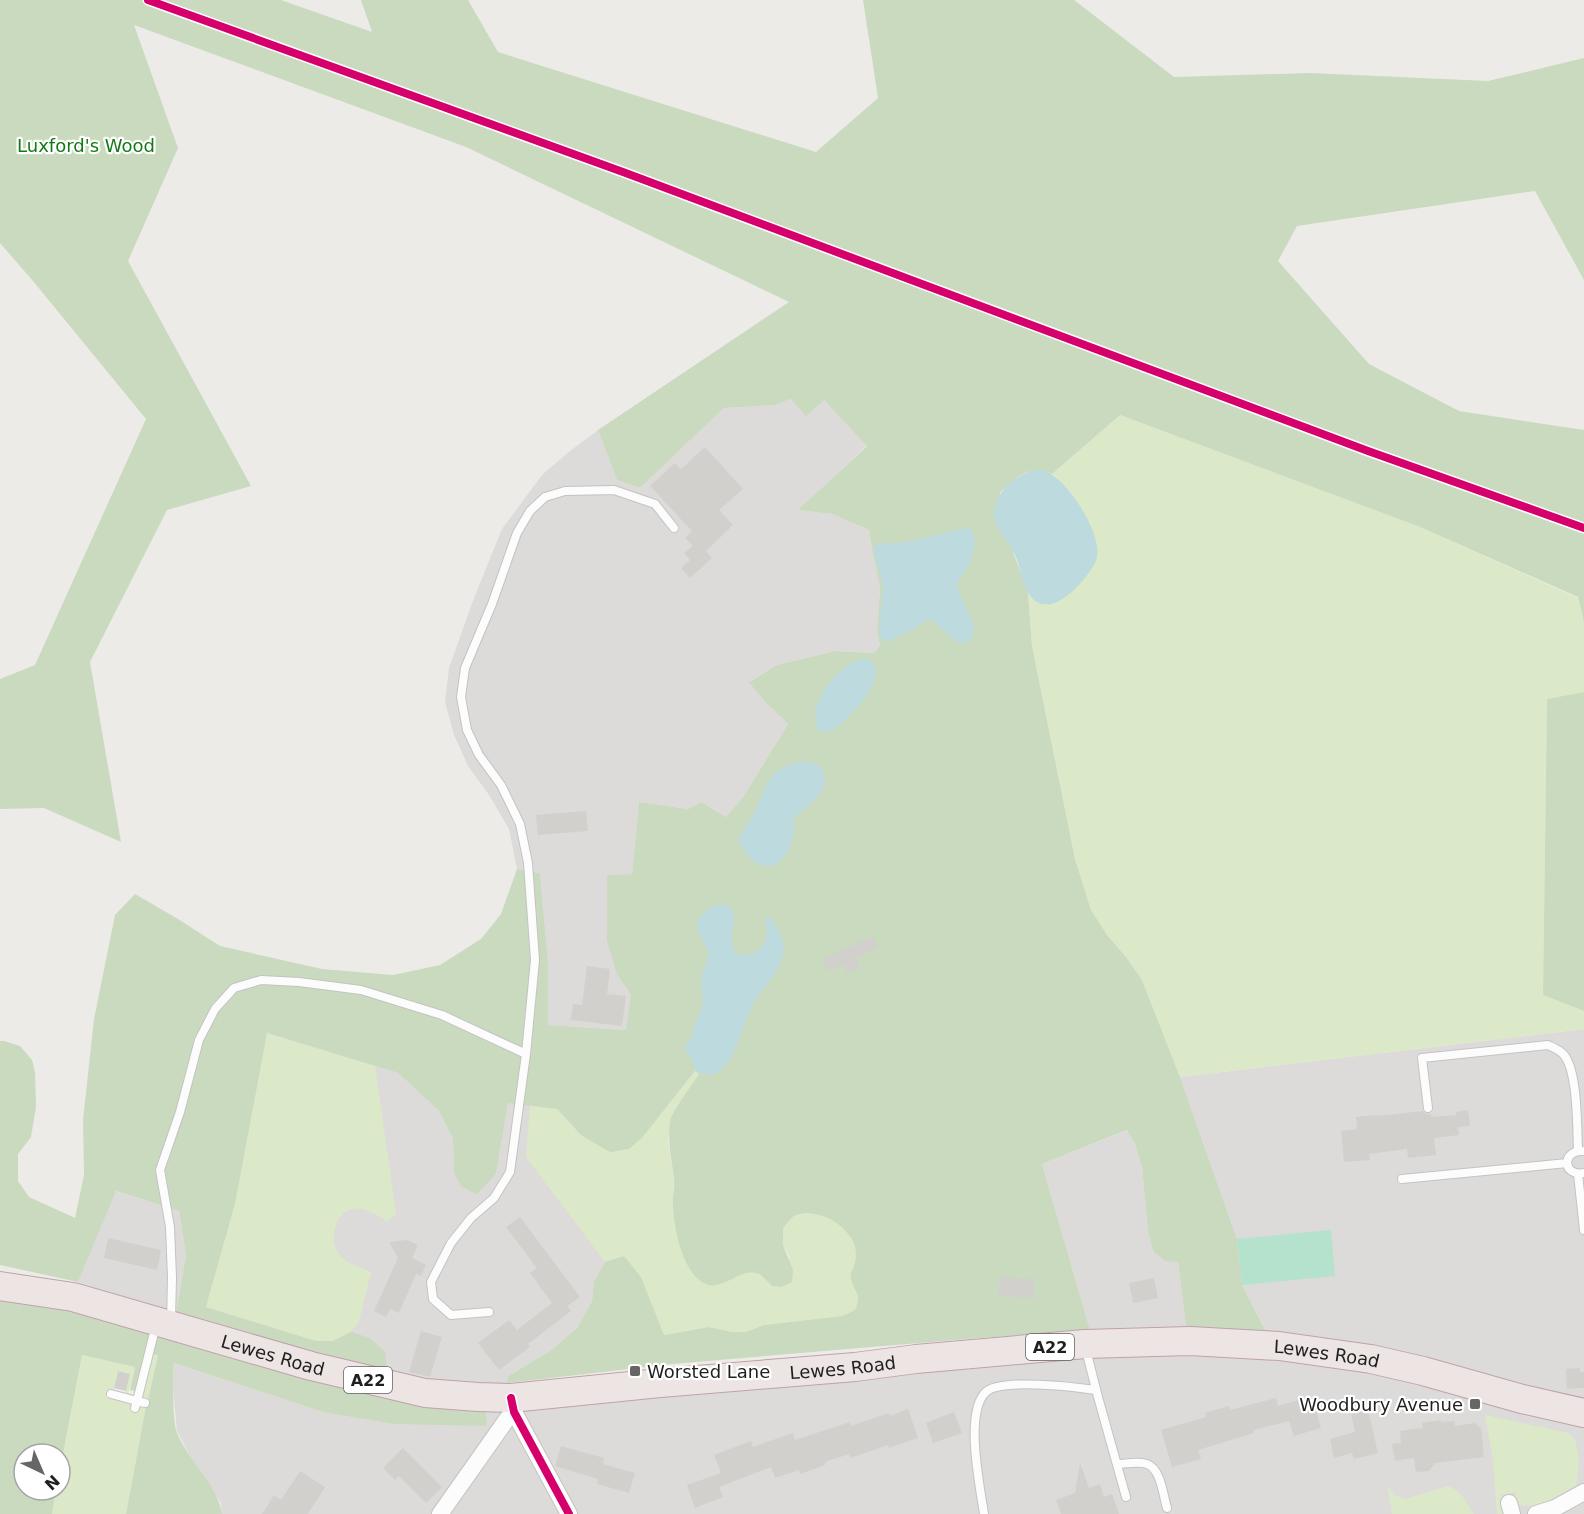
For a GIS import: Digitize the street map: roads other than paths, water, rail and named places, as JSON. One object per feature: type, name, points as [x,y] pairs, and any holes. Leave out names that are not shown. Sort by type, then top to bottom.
[{"type":"highway","name":"Lewes Road","points":[[0,1286],[73,1297],[311,1366],[425,1393],[512,1405],[660,1383],[855,1367],[916,1359],[1085,1344],[1190,1341],[1278,1346],[1371,1359],[1584,1413]]},
{"type":"street","points":[[440,1514],[507,1419],[512,1405]]},
{"type":"street","points":[[512,1405],[569,1514]]},
{"type":"street","points":[[1536,1514],[1555,1508],[1584,1491]]},
{"type":"lane","points":[[489,1312],[451,1315],[433,1299],[431,1282],[451,1243],[471,1218],[494,1198],[510,1172],[526,1054],[535,960],[528,863],[520,824],[501,784],[479,755],[467,730],[461,697],[465,668],[492,604],[517,533],[530,511],[545,497],[565,491],[614,490],[655,504],[674,528]]},
{"type":"lane","points":[[111,1395],[139,1404],[164,1323],[172,1276],[170,1227],[160,1170],[180,1112],[199,1040],[215,1009],[234,988],[261,980],[362,990],[442,1015],[526,1054]]},
{"type":"lane","points":[[1428,1108],[1422,1058],[1548,1045],[1563,1053],[1569,1062],[1574,1082],[1581,1151],[1573,1152],[1568,1157],[1567,1163],[1573,1172],[1581,1173],[1584,1230]]},
{"type":"lane","points":[[1402,1179],[1567,1163]]},
{"type":"lane","points":[[1085,1344],[1126,1497]]},
{"type":"lane","points":[[984,1514],[973,1434],[979,1403],[986,1392],[995,1386],[1032,1385],[1070,1386],[1096,1390]]},
{"type":"lane","points":[[1117,1464],[1143,1464],[1151,1467],[1157,1475],[1167,1508]]},
{"type":"water","points":[[1033,470],[1049,473],[1068,490],[1085,514],[1096,541],[1095,563],[1083,580],[1066,597],[1046,604],[1037,602],[1029,594],[1015,555],[997,525],[994,511],[999,496],[1011,482]]},
{"type":"water","points":[[970,528],[973,533],[975,545],[969,564],[958,581],[957,587],[974,626],[973,636],[966,643],[958,643],[928,619],[909,632],[884,641],[879,631],[883,586],[873,547]]},
{"type":"water","points":[[866,658],[874,664],[876,674],[865,698],[834,729],[826,733],[817,729],[815,719],[817,707],[828,685],[846,667]]},
{"type":"water","points":[[806,761],[817,764],[823,771],[825,779],[820,794],[795,818],[792,841],[782,859],[768,866],[761,865],[748,855],[738,839],[756,810],[766,785],[775,773],[788,765]]},
{"type":"water","points":[[719,904],[728,906],[732,910],[734,916],[732,940],[736,953],[746,955],[756,953],[762,947],[765,942],[766,917],[769,916],[780,934],[784,950],[781,962],[750,1011],[733,1053],[724,1067],[714,1075],[699,1073],[685,1048],[692,1037],[702,1008],[701,985],[709,953],[699,934],[699,919],[709,909]]},
{"type":"place","name":"Worsted Lane","points":[[635,1371]]},
{"type":"place","name":"Woodbury Avenue","points":[[1475,1404]]},
{"type":"park label","name":"Luxford's Wood","points":[[86,145]]}]
